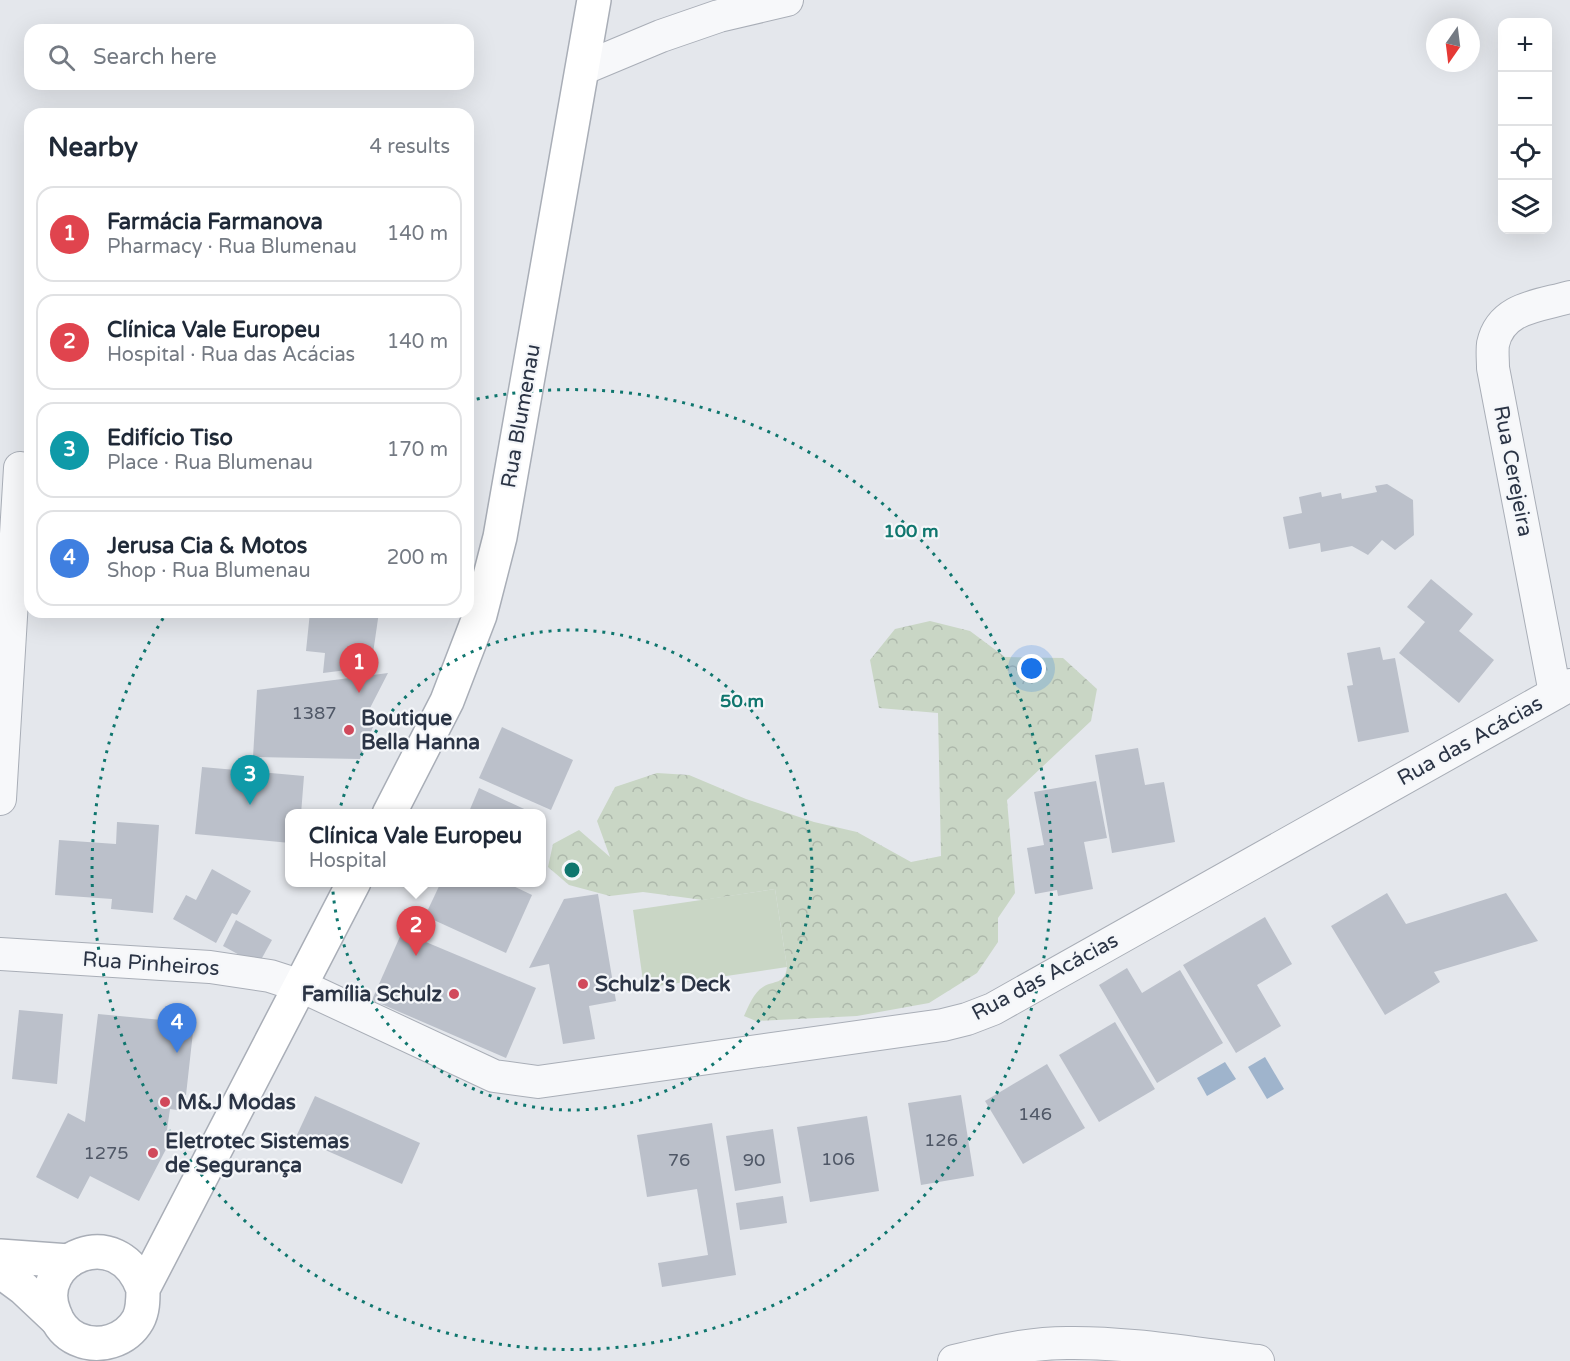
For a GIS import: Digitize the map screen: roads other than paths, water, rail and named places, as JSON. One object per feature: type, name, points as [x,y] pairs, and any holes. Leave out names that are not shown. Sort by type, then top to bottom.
[{"type":"main road","name":"Rua Blumenau","points":[[391,809],[447,701],[480,615],[500,537],[594,0]]},
{"type":"main road","points":[[135,1276],[140,1261],[164,1248],[351,887]]},
{"type":"main road","points":[[0,1271],[23,1288],[72,1340],[103,1343],[110,1350],[129,1332],[138,1319],[143,1305],[135,1276],[114,1255],[99,1251],[83,1253],[69,1261],[53,1282],[52,1308],[72,1340]]},
{"type":"main road","points":[[0,1256],[69,1261]]},
{"type":"street","points":[[582,69],[661,36],[718,16],[787,0]]},
{"type":"street","name":"Rua Cerejeira","points":[[1563,689],[1493,368],[1493,345],[1501,324],[1514,313],[1570,297]]},
{"type":"street","points":[[0,800],[20,468]]},
{"type":"street","name":"Rua das Acácias","points":[[301,986],[494,1076],[538,1082],[943,1025],[993,1009],[1563,689]]},
{"type":"street","name":"Rua Pinheiros","points":[[0,954],[210,967],[270,976],[301,986]]},
{"type":"street","points":[[954,1361],[1007,1348],[1066,1343],[1113,1344],[1258,1361]]},
{"type":"water","points":[[1265,1057],[1284,1089],[1267,1099],[1248,1067]]},
{"type":"water","points":[[1225,1062],[1236,1079],[1207,1096],[1197,1078]]},
{"type":"place","name":"Farmácia Farmanova","points":[[359,693]]},
{"type":"place","name":"Boutique Bella Hanna","points":[[349,730]]},
{"type":"place","name":"Edifício Tiso","points":[[250,805]]},
{"type":"place","name":"Clínica Vale Europeu","points":[[416,956]]},
{"type":"place","name":"Schulz's Deck","points":[[583,984]]},
{"type":"place","name":"Família Schulz","points":[[454,994]]},
{"type":"place","name":"Jerusa Cia & Motos","points":[[177,1053]]},
{"type":"place","name":"M&J Modas","points":[[165,1102]]},
{"type":"place","name":"Eletrotec Sistemas de Segurança","points":[[153,1153]]}]
